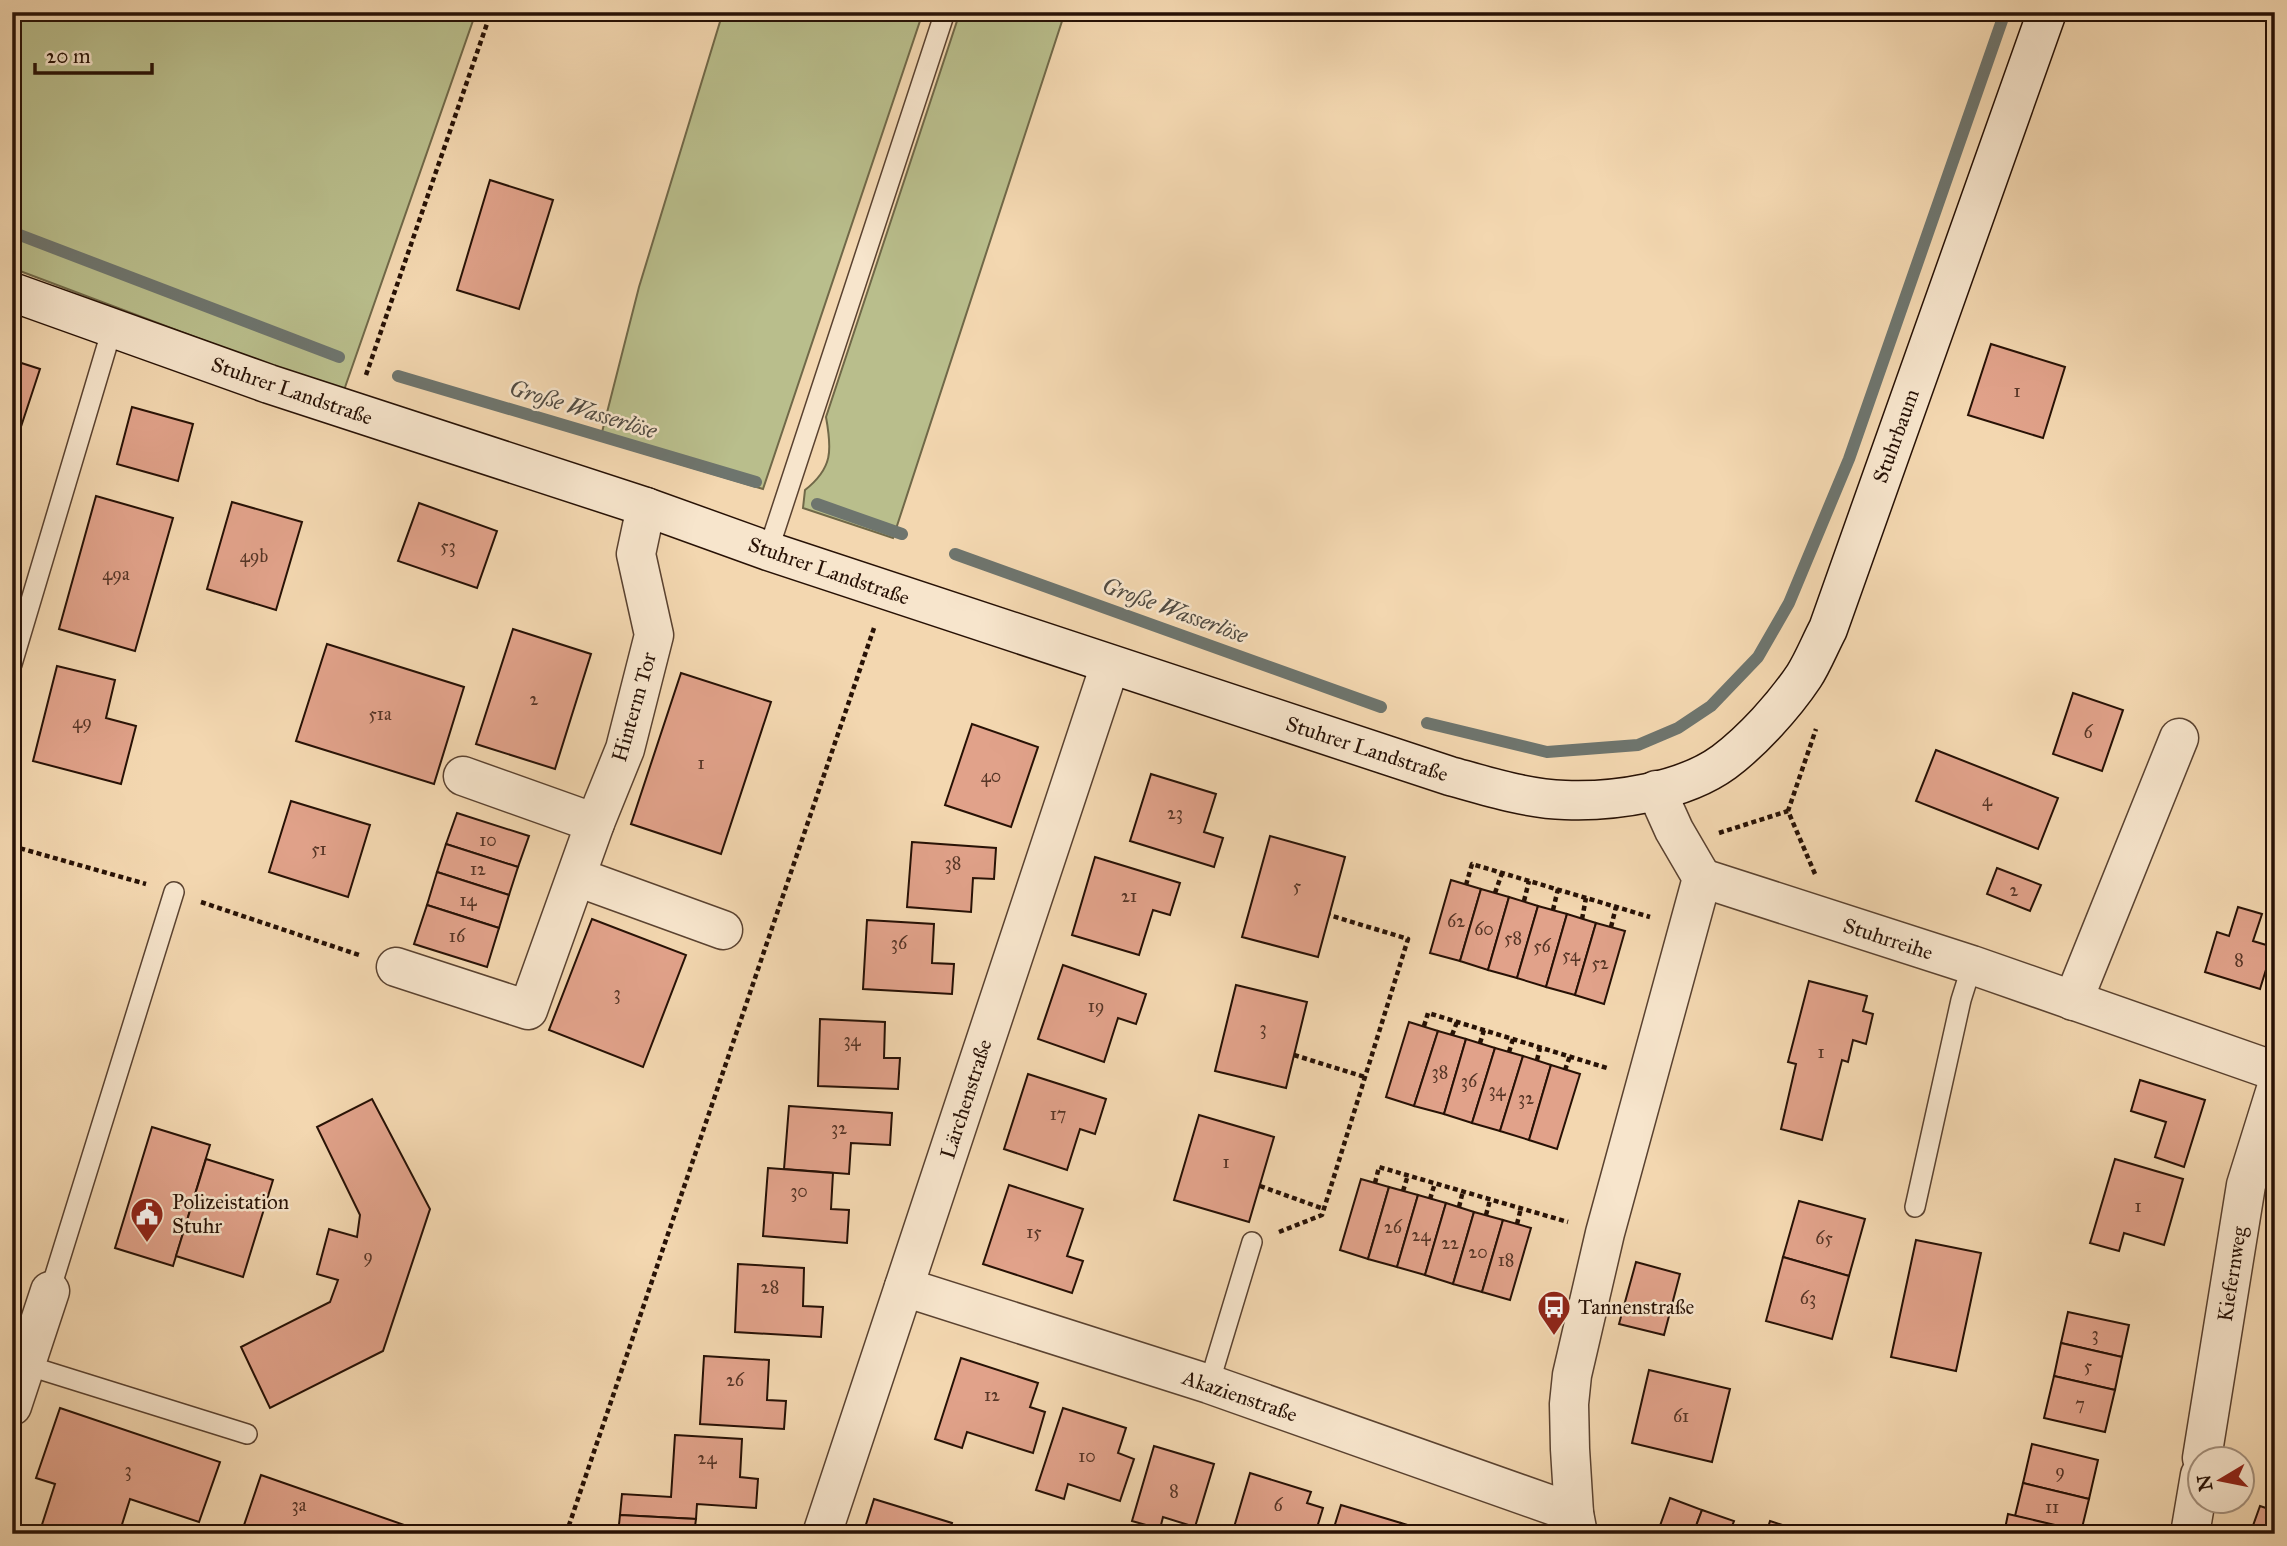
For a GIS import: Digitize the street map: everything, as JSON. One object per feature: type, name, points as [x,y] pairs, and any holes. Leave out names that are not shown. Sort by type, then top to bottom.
[{"type":"street","name":"Stuhrbaum","points":[[1656,790],[1689,780],[1723,762],[1774,716],[1804,676],[1828,629],[2047,12]]},
{"type":"street","name":"Stuhrer Landstraße","points":[[12,292],[350,412],[646,507],[768,551],[1450,776],[1502,790],[1563,800],[1615,799],[1656,790]]},
{"type":"street","name":"Hinterm Tor","points":[[396,967],[528,1010],[594,823],[625,749],[654,635],[636,554],[646,507]]},
{"type":"street","name":"Lärchenstraße","points":[[822,1534],[1110,665]]},
{"type":"street","points":[[2073,1001],[2179,738]]},
{"type":"street","points":[[464,776],[594,823]]},
{"type":"street","points":[[1576,1524],[1569,1404],[1572,1375],[1605,1233],[1702,878],[1664,811],[1656,790]]},
{"type":"street","points":[[577,877],[723,930]]},
{"type":"street","name":"Stuhrreihe","points":[[1702,878],[1972,965],[2275,1072]]},
{"type":"street","name":"Kiefernweg","points":[[2204,1444],[2246,1185],[2275,1092]]},
{"type":"street","name":"Akazienstraße","points":[[904,1287],[1209,1384],[1576,1524]]},
{"type":"street","points":[[12,1406],[50,1291]]},
{"type":"street","points":[[2190,1534],[2193,1514]]},
{"type":"lane","points":[[768,551],[945,12]]},
{"type":"lane","points":[[12,664],[112,329]]},
{"type":"lane","points":[[50,1291],[174,892]]},
{"type":"lane","points":[[1915,1207],[1961,1000],[1972,965]]},
{"type":"lane","points":[[1209,1384],[1252,1242]]},
{"type":"lane","points":[[26,1366],[247,1434]]},
{"type":"path","points":[[350,412],[372,360],[491,12]]},
{"type":"path","points":[[566,1534],[886,590]]},
{"type":"path","points":[[1818,722],[1788,811],[1837,923]]},
{"type":"path","points":[[1683,844],[1788,811]]},
{"type":"path","points":[[12,846],[174,892],[396,967]]},
{"type":"path","points":[[1466,885],[1472,864],[1688,928]]},
{"type":"path","points":[[1495,893],[1502,873]]},
{"type":"path","points":[[1524,901],[1529,881]]},
{"type":"path","points":[[1553,910],[1558,890]]},
{"type":"path","points":[[1582,919],[1586,898]]},
{"type":"path","points":[[1611,927],[1616,907]]},
{"type":"path","points":[[1252,1242],[1322,1215],[1408,940],[1329,915]]},
{"type":"path","points":[[1424,1026],[1428,1013],[1648,1080]]},
{"type":"path","points":[[1452,1035],[1457,1022]]},
{"type":"path","points":[[1480,1043],[1484,1030]]},
{"type":"path","points":[[1509,1052],[1513,1039]]},
{"type":"path","points":[[1536,1060],[1540,1048]]},
{"type":"path","points":[[1294,1055],[1365,1077]]},
{"type":"path","points":[[1565,1070],[1570,1056]]},
{"type":"path","points":[[1374,1183],[1379,1167],[1605,1233]]},
{"type":"path","points":[[1403,1191],[1408,1175]]},
{"type":"path","points":[[1430,1199],[1435,1183]]},
{"type":"path","points":[[1260,1186],[1324,1209]]},
{"type":"path","points":[[1459,1207],[1463,1191]]},
{"type":"path","points":[[1486,1215],[1490,1200]]},
{"type":"path","points":[[1517,1224],[1521,1208]]},
{"type":"green space","points":[[12,12],[476,12],[343,393],[12,268]]},
{"type":"green space","points":[[723,12],[923,12],[763,489],[600,440],[639,287]]},
{"type":"green space","points":[[960,12],[1065,12],[893,538],[803,508],[805,490],[826,466],[829,439],[826,417]]},
{"type":"building","points":[[490,180],[553,200],[519,309],[457,290]]},
{"type":"building","points":[[1991,344],[2065,367],[2043,438],[1968,415]]},
{"type":"building","points":[[12,360],[40,369],[12,454]]},
{"type":"building","points":[[132,407],[193,424],[178,481],[117,464]]},
{"type":"building","points":[[96,496],[173,518],[135,651],[59,629]]},
{"type":"building","points":[[232,502],[302,522],[276,610],[207,589]]},
{"type":"building","points":[[419,503],[497,531],[477,588],[398,561]]},
{"type":"building","points":[[513,629],[591,654],[555,769],[476,744]]},
{"type":"building","points":[[327,644],[464,687],[434,784],[296,741]]},
{"type":"building","points":[[57,666],[115,680],[106,718],[136,726],[121,784],[33,761]]},
{"type":"building","points":[[681,673],[771,702],[721,854],[631,824]]},
{"type":"building","points":[[2073,693],[2123,710],[2102,771],[2053,754]]},
{"type":"building","points":[[972,724],[1038,747],[1011,827],[945,805]]},
{"type":"building","points":[[1936,750],[2058,798],[2038,849],[1916,801]]},
{"type":"building","points":[[1151,774],[1216,794],[1204,832],[1223,838],[1214,867],[1130,841]]},
{"type":"building","points":[[291,801],[370,825],[348,897],[269,872]]},
{"type":"building","points":[[457,813],[529,836],[518,867],[446,844]]},
{"type":"building","points":[[1270,836],[1345,857],[1318,957],[1242,937]]},
{"type":"building","points":[[912,842],[996,848],[994,879],[973,878],[971,912],[907,907]]},
{"type":"building","points":[[446,844],[518,867],[509,895],[437,872]]},
{"type":"building","points":[[1095,857],[1180,883],[1170,915],[1153,910],[1139,955],[1072,935]]},
{"type":"building","points":[[1997,868],[2041,885],[2030,911],[1987,894]]},
{"type":"building","points":[[437,872],[509,895],[499,928],[427,905]]},
{"type":"building","points":[[1451,880],[1481,889],[1460,961],[1430,953]]},
{"type":"building","points":[[1481,889],[1509,897],[1488,970],[1460,961]]},
{"type":"building","points":[[1509,897],[1538,906],[1517,978],[1488,970]]},
{"type":"building","points":[[427,905],[499,928],[487,967],[414,944]]},
{"type":"building","points":[[1538,906],[1567,914],[1546,987],[1517,978]]},
{"type":"building","points":[[2238,907],[2262,914],[2253,941],[2273,947],[2260,989],[2205,972],[2217,932],[2229,936]]},
{"type":"building","points":[[1567,914],[1596,923],[1575,995],[1546,987]]},
{"type":"building","points":[[592,919],[686,955],[643,1067],[549,1030]]},
{"type":"building","points":[[867,920],[934,924],[932,963],[954,964],[952,994],[863,989]]},
{"type":"building","points":[[1596,923],[1625,931],[1604,1004],[1575,995]]},
{"type":"building","points":[[1063,965],[1146,994],[1136,1024],[1118,1018],[1104,1062],[1038,1039]]},
{"type":"building","points":[[1809,981],[1867,996],[1863,1011],[1873,1014],[1866,1044],[1853,1040],[1848,1062],[1842,1060],[1822,1140],[1781,1129],[1796,1064],[1788,1062]]},
{"type":"building","points":[[1236,985],[1307,1002],[1286,1088],[1215,1071]]},
{"type":"building","points":[[820,1019],[885,1022],[884,1058],[900,1058],[898,1089],[818,1086]]},
{"type":"building","points":[[1409,1022],[1438,1031],[1414,1106],[1386,1097]]},
{"type":"building","points":[[1438,1031],[1466,1039],[1444,1114],[1414,1106]]},
{"type":"building","points":[[1466,1039],[1495,1048],[1472,1123],[1444,1114]]},
{"type":"building","points":[[1495,1048],[1523,1056],[1500,1131],[1472,1123]]},
{"type":"building","points":[[1523,1056],[1551,1065],[1529,1140],[1500,1131]]},
{"type":"building","points":[[1551,1065],[1580,1074],[1557,1149],[1529,1140]]},
{"type":"building","points":[[1028,1074],[1106,1099],[1095,1134],[1080,1129],[1067,1170],[1004,1149]]},
{"type":"building","points":[[2140,1080],[2205,1100],[2184,1167],[2155,1157],[2166,1122],[2131,1111]]},
{"type":"building","points":[[372,1099],[430,1209],[383,1351],[270,1408],[241,1347],[330,1302],[338,1280],[317,1274],[329,1229],[357,1237],[360,1215],[317,1127]]},
{"type":"building","points":[[789,1106],[892,1113],[890,1145],[851,1143],[849,1174],[784,1169]]},
{"type":"building","points":[[1199,1115],[1274,1137],[1249,1222],[1174,1200]]},
{"type":"building","points":[[152,1127],[210,1145],[173,1266],[115,1248]]},
{"type":"building","points":[[206,1159],[273,1180],[243,1277],[176,1256]]},
{"type":"building","points":[[2115,1159],[2183,1179],[2164,1245],[2124,1233],[2119,1251],[2090,1243]]},
{"type":"building","points":[[768,1168],[833,1173],[831,1209],[849,1210],[847,1243],[763,1236]]},
{"type":"building","points":[[1361,1179],[1389,1187],[1368,1259],[1340,1250]]},
{"type":"building","points":[[1009,1185],[1083,1209],[1067,1256],[1083,1261],[1072,1293],[983,1264]]},
{"type":"building","points":[[1389,1187],[1418,1195],[1397,1267],[1368,1259]]},
{"type":"building","points":[[1418,1195],[1446,1203],[1425,1275],[1397,1267]]},
{"type":"building","points":[[1799,1201],[1865,1219],[1849,1276],[1783,1257]]},
{"type":"building","points":[[1446,1203],[1474,1212],[1453,1284],[1425,1275]]},
{"type":"building","points":[[1474,1212],[1503,1220],[1482,1292],[1453,1284]]},
{"type":"building","points":[[1503,1220],[1531,1228],[1510,1300],[1482,1292]]},
{"type":"building","points":[[1916,1240],[1981,1253],[1956,1371],[1891,1357]]},
{"type":"building","points":[[1783,1257],[1849,1276],[1832,1339],[1766,1321]]},
{"type":"building","points":[[1636,1262],[1680,1274],[1664,1335],[1619,1324]]},
{"type":"building","points":[[738,1264],[804,1268],[803,1306],[823,1307],[821,1337],[735,1332]]},
{"type":"building","points":[[2068,1312],[2129,1325],[2122,1357],[2061,1343]]},
{"type":"building","points":[[2061,1343],[2122,1357],[2115,1390],[2054,1376]]},
{"type":"building","points":[[704,1356],[769,1360],[767,1400],[786,1401],[784,1429],[700,1424]]},
{"type":"building","points":[[961,1358],[1038,1383],[1030,1407],[1045,1412],[1033,1453],[967,1432],[962,1448],[935,1439]]},
{"type":"building","points":[[1649,1370],[1730,1389],[1712,1462],[1632,1443]]},
{"type":"building","points":[[2054,1376],[2115,1390],[2105,1432],[2044,1418]]},
{"type":"building","points":[[60,1408],[220,1462],[199,1522],[130,1499],[119,1534],[39,1534],[55,1484],[36,1478]]},
{"type":"building","points":[[1063,1408],[1126,1428],[1118,1453],[1134,1459],[1120,1501],[1068,1484],[1064,1499],[1036,1490]]},
{"type":"building","points":[[675,1435],[742,1439],[740,1477],[758,1479],[756,1508],[697,1504],[696,1519],[620,1515],[622,1494],[671,1497]]},
{"type":"building","points":[[2032,1444],[2098,1460],[2089,1499],[2023,1483]]},
{"type":"building","points":[[1154,1446],[1214,1464],[1195,1527],[1163,1517],[1160,1529],[1132,1521]]},
{"type":"building","points":[[1250,1473],[1311,1492],[1307,1503],[1323,1508],[1315,1534],[1232,1534]]},
{"type":"building","points":[[261,1475],[430,1534],[241,1534]]},
{"type":"building","points":[[2023,1483],[2089,1499],[2081,1532],[2015,1516]]},
{"type":"building","points":[[1670,1498],[1702,1510],[1693,1534],[1657,1534]]},
{"type":"building","points":[[874,1499],[952,1523],[948,1534],[863,1534]]},
{"type":"building","points":[[1341,1505],[1401,1523],[1398,1534],[1332,1534]]},
{"type":"building","points":[[2260,1506],[2275,1511],[2275,1534],[2250,1534]]},
{"type":"building","points":[[1702,1510],[1734,1521],[1729,1534],[1693,1534]]},
{"type":"building","points":[[2008,1514],[2072,1529],[2071,1534],[2004,1534]]},
{"type":"building","points":[[620,1515],[696,1519],[694,1534],[618,1534]]},
{"type":"building","points":[[1770,1521],[1801,1531],[1800,1534],[1766,1534]]},
{"type":"building","points":[[1401,1523],[1437,1534],[1398,1534]]},
{"type":"waterway","points":[[1427,723],[1547,752],[1638,745],[1678,728],[1711,706],[1758,657],[1789,603],[1849,459],[2005,12]]},
{"type":"waterway","name":"Große Wasserlöse","points":[[12,232],[339,357]]},
{"type":"waterway","name":"Große Wasserlöse","points":[[398,376],[756,482]]},
{"type":"waterway","name":"Große Wasserlöse","points":[[817,504],[902,534]]},
{"type":"waterway","name":"Große Wasserlöse","points":[[955,554],[1381,707]]},
{"type":"place","name":"Polizeistation Stuhr","points":[[147,1244]]},
{"type":"place","name":"Tannenstraße","points":[[1554,1337]]}]
